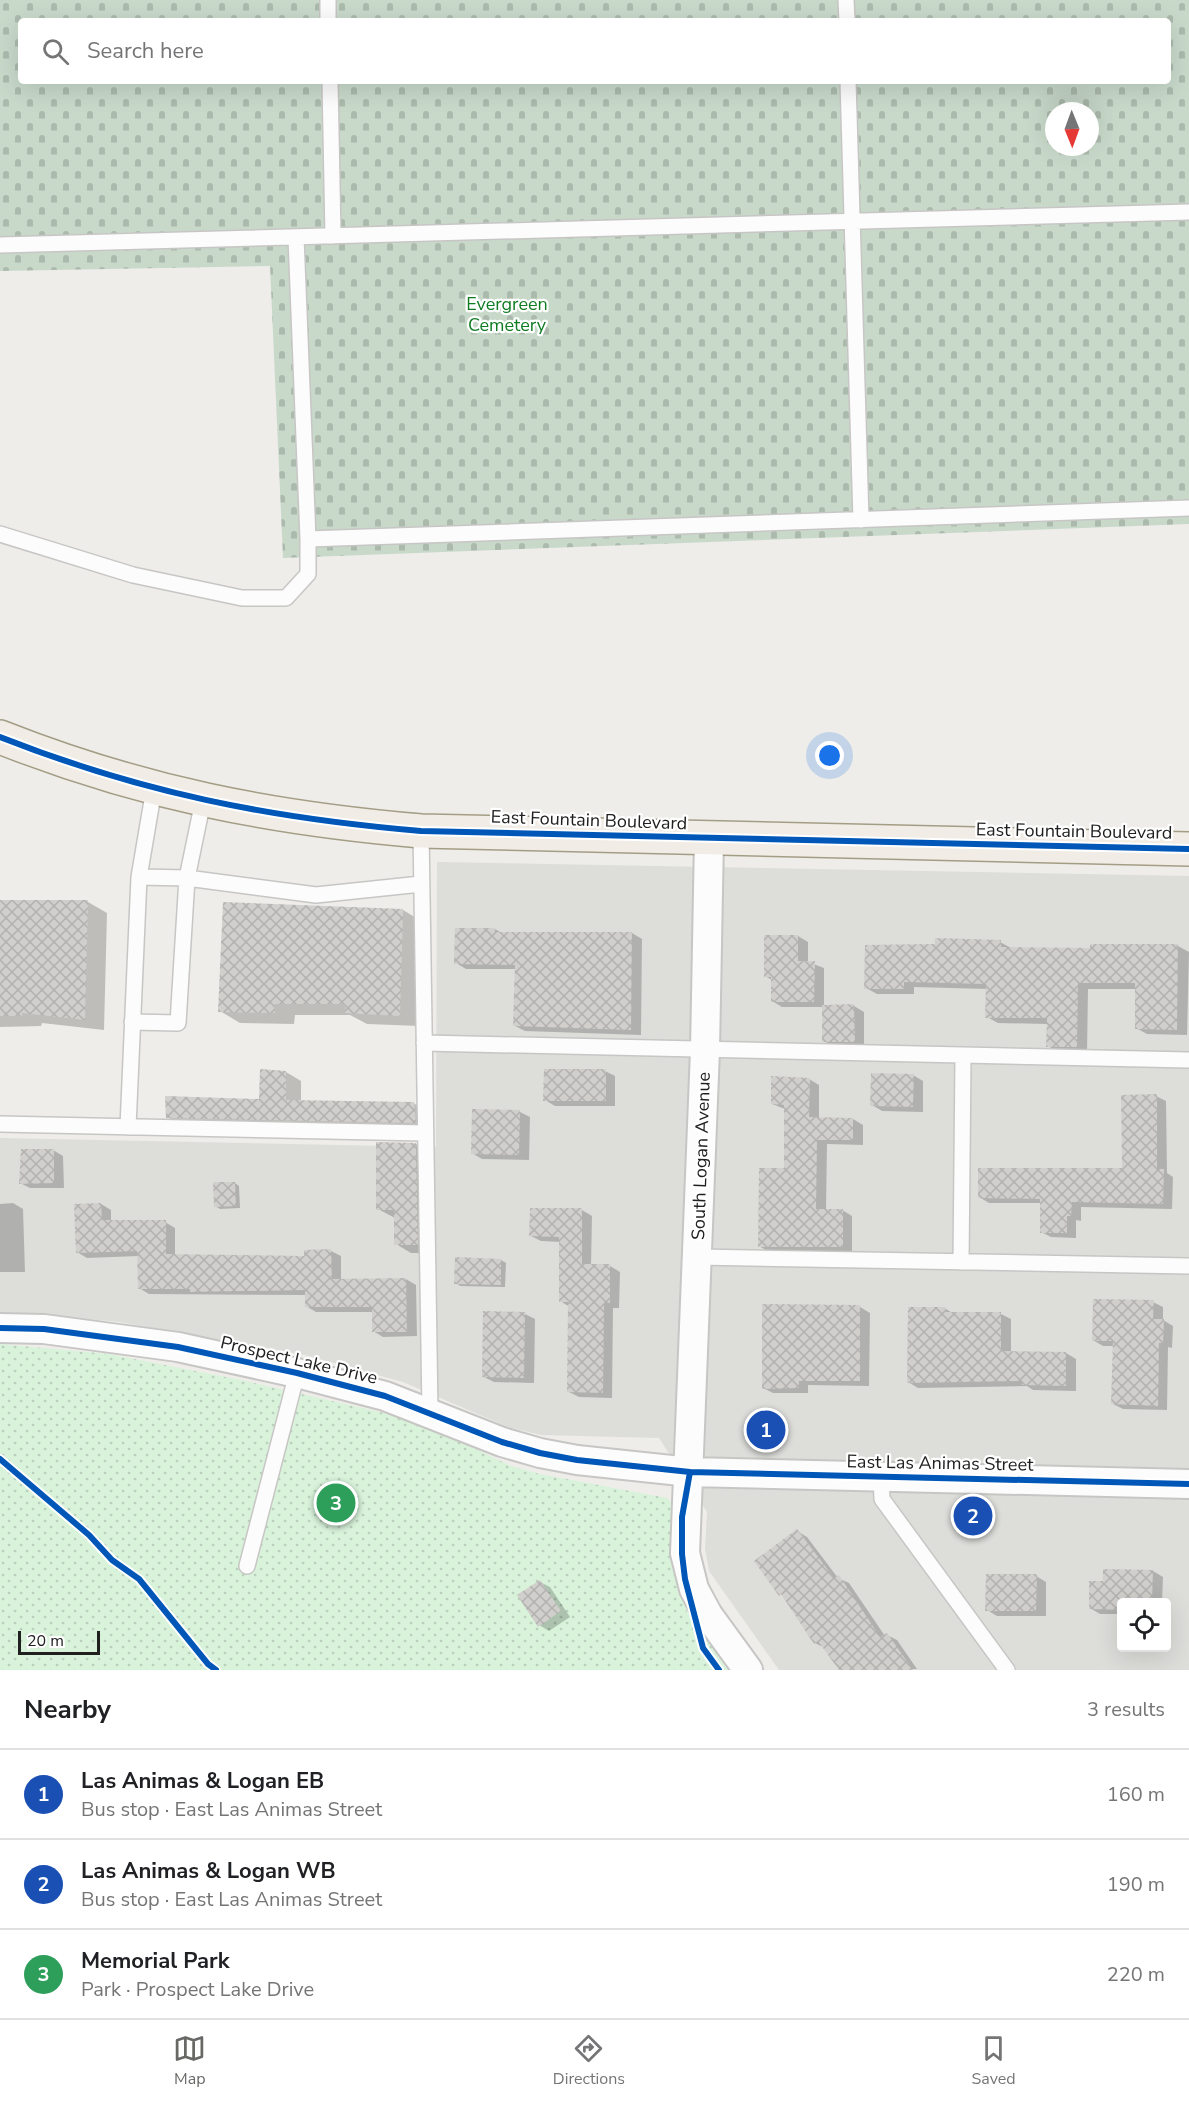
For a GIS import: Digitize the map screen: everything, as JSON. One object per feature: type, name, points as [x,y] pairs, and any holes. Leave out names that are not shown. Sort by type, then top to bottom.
[{"type":"main road","name":"East Fountain Boulevard","points":[[0,737],[62,761],[154,789],[203,801],[334,823],[421,831],[1189,849]]},
{"type":"street","name":"South Logan Avenue","points":[[690,1472],[705,1050],[709,839]]},
{"type":"street","name":"Prospect Lake Drive","points":[[0,1328],[44,1329],[178,1347],[297,1373],[385,1396],[482,1434],[540,1453],[690,1472]]},
{"type":"street","name":"East Las Animas Street","points":[[690,1472],[1189,1484]]},
{"type":"street","points":[[690,1472],[686,1553],[694,1589],[708,1615],[748,1670]]},
{"type":"lane","points":[[328,0],[328,18]]},
{"type":"lane","points":[[846,0],[847,18]]},
{"type":"lane","points":[[330,84],[333,236]]},
{"type":"lane","points":[[848,84],[861,520]]},
{"type":"lane","points":[[0,245],[1189,212]]},
{"type":"lane","points":[[0,534],[133,575],[242,598],[286,598],[308,574],[296,237]]},
{"type":"lane","points":[[308,539],[1189,508]]},
{"type":"lane","points":[[128,1127],[139,877],[154,789]]},
{"type":"lane","points":[[132,1022],[178,1023],[187,878],[203,801]]},
{"type":"lane","points":[[421,831],[430,1412]]},
{"type":"lane","points":[[139,877],[187,878],[316,895],[421,884]]},
{"type":"lane","points":[[424,1043],[963,1057],[1189,1060]]},
{"type":"lane","points":[[961,1262],[963,1057]]},
{"type":"lane","points":[[0,1124],[424,1133]]},
{"type":"lane","points":[[698,1257],[1189,1266]]},
{"type":"lane","points":[[247,1566],[297,1373]]},
{"type":"lane","points":[[881,1477],[882,1499],[1007,1670]]},
{"type":"shaded area","points":[[437,862],[1189,876],[1189,1670],[779,1670],[709,1571],[705,1549],[707,1512],[659,1438],[541,1435],[508,1427],[403,1382],[305,1355],[119,1322],[28,1313],[0,1313],[0,1138],[436,1147]]},
{"type":"green space","name":"Evergreen Cemetery","points":[[0,0],[1189,0],[1189,524],[283,558],[270,266],[0,271]]},
{"type":"green space","points":[[0,1344],[109,1354],[241,1380],[388,1414],[438,1431],[511,1466],[540,1474],[667,1498],[675,1507],[676,1564],[687,1612],[728,1670],[0,1670]]},
{"type":"building","points":[[0,900],[88,900],[85,1020],[22,1013],[22,1016],[0,1016]]},
{"type":"building","points":[[223,902],[403,909],[400,1016],[345,1013],[345,1004],[275,1004],[275,1013],[218,1012]]},
{"type":"building","points":[[455,928],[495,928],[495,932],[632,932],[631,1030],[513,1026],[515,965],[454,964]]},
{"type":"building","points":[[764,935],[798,935],[798,961],[815,961],[814,1002],[771,1002],[771,977],[764,977]]},
{"type":"building","points":[[935,938],[1001,940],[1001,947],[1090,948],[1090,944],[1178,944],[1177,1030],[1135,1029],[1135,983],[1078,983],[1077,1047],[1046,1047],[1047,1018],[985,1018],[986,984],[904,982],[904,989],[864,989],[865,945],[935,944]]},
{"type":"building","points":[[854,1004],[855,1042],[822,1042],[822,1005]]},
{"type":"building","points":[[260,1069],[286,1071],[286,1100],[414,1102],[416,1123],[166,1118],[165,1096],[259,1099]]},
{"type":"building","points":[[544,1069],[606,1069],[606,1101],[543,1101]]},
{"type":"building","points":[[871,1073],[914,1074],[913,1107],[870,1106]]},
{"type":"building","points":[[771,1076],[810,1078],[809,1117],[853,1118],[853,1140],[817,1140],[816,1209],[843,1209],[843,1247],[758,1247],[759,1168],[784,1168],[784,1105],[771,1104]]},
{"type":"building","points":[[1157,1094],[1157,1169],[1164,1169],[1163,1204],[1072,1202],[1071,1216],[1067,1216],[1067,1233],[1040,1233],[1040,1199],[978,1198],[978,1168],[1122,1168],[1121,1095]]},
{"type":"building","points":[[472,1109],[520,1110],[519,1155],[471,1154]]},
{"type":"building","points":[[376,1142],[416,1143],[418,1245],[394,1245],[394,1210],[376,1210]]},
{"type":"building","points":[[21,1149],[54,1149],[54,1183],[19,1184]]},
{"type":"building","points":[[213,1182],[235,1182],[236,1206],[214,1207]]},
{"type":"building","points":[[101,1203],[102,1220],[166,1220],[166,1254],[304,1256],[304,1250],[331,1249],[332,1279],[406,1278],[407,1332],[372,1332],[372,1307],[305,1307],[305,1290],[190,1292],[190,1289],[138,1289],[137,1251],[76,1253],[74,1204]]},
{"type":"building","points":[[530,1208],[582,1208],[582,1264],[610,1264],[610,1303],[604,1303],[603,1393],[567,1392],[568,1302],[559,1302],[559,1237],[529,1236]]},
{"type":"building","points":[[455,1257],[501,1259],[501,1285],[454,1284]]},
{"type":"building","points":[[1093,1299],[1154,1300],[1153,1319],[1164,1319],[1163,1343],[1159,1343],[1158,1406],[1111,1404],[1113,1341],[1092,1341]]},
{"type":"building","points":[[762,1304],[860,1305],[860,1381],[799,1381],[799,1388],[762,1389]]},
{"type":"building","points":[[908,1307],[946,1307],[946,1312],[1001,1312],[1001,1351],[1066,1352],[1066,1386],[1022,1385],[1022,1381],[907,1383]]},
{"type":"building","points":[[483,1311],[525,1312],[524,1378],[482,1377]]},
{"type":"building","points":[[797,1529],[834,1578],[839,1575],[880,1637],[887,1633],[913,1670],[839,1670],[818,1641],[814,1644],[781,1594],[779,1596],[754,1561]]},
{"type":"building","points":[[1103,1569],[1153,1570],[1152,1598],[1117,1598],[1117,1610],[1089,1609],[1089,1581],[1103,1581]]},
{"type":"building","points":[[986,1574],[1037,1574],[1036,1611],[985,1611]]},
{"type":"building","points":[[540,1580],[561,1611],[538,1627],[517,1595]]},
{"type":"cycle path","points":[[0,737],[53,757],[156,788],[258,810],[365,826],[421,831],[1189,849]]},
{"type":"cycle path","points":[[0,1328],[44,1329],[178,1347],[297,1373],[385,1396],[502,1442],[540,1453],[577,1460],[690,1472],[1189,1484]]},
{"type":"cycle path","points":[[0,1459],[89,1535],[112,1560],[139,1579],[208,1664],[216,1670]]},
{"type":"cycle path","points":[[690,1472],[682,1517],[685,1579],[703,1648],[719,1670]]},
{"type":"place","name":"Las Animas & Logan EB","points":[[766,1430]]},
{"type":"place","name":"Memorial Park","points":[[336,1503]]},
{"type":"place","name":"Las Animas & Logan WB","points":[[973,1516]]}]
